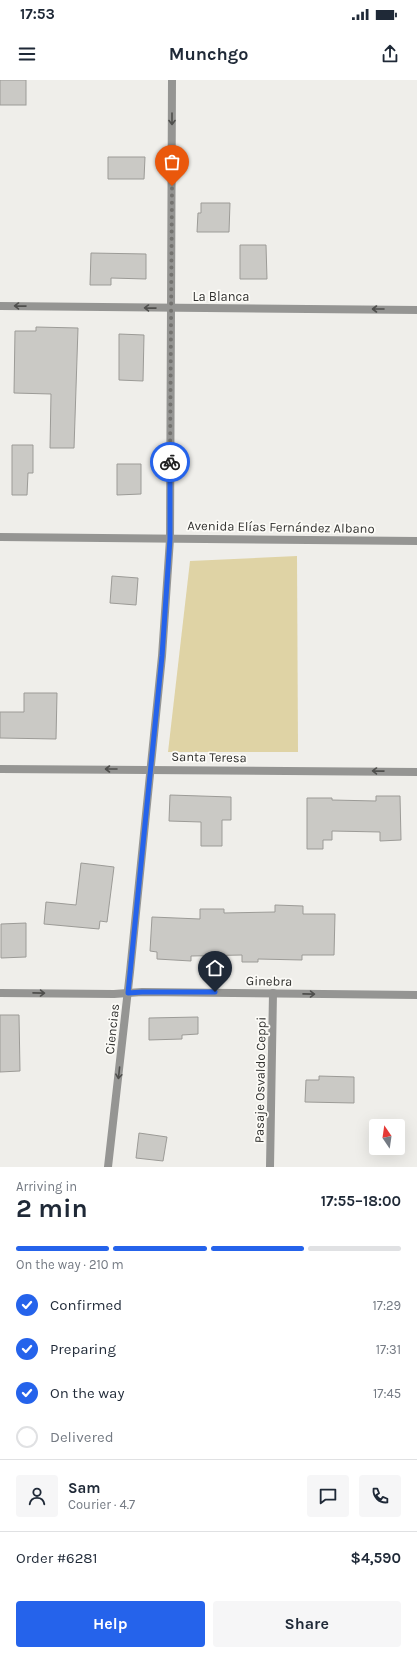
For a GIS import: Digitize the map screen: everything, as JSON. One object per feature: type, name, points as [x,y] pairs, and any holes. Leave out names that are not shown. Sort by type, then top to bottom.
[{"type":"street","name":"Ciencias","points":[[108,1167],[128,993],[162,656],[170,539],[172,80]]},
{"type":"street","name":"La Blanca","points":[[0,306],[417,310]]},
{"type":"street","name":"Avenida Elías Fernández Albano","points":[[0,537],[417,541]]},
{"type":"street","name":"Santa Teresa","points":[[0,768],[417,772]]},
{"type":"street","name":"Ginebra","points":[[0,993],[114,994],[142,992],[417,995]]},
{"type":"street","name":"Pasaje Osvaldo Ceppi","points":[[270,1167],[273,993]]},
{"type":"shaded area","points":[[297,556],[298,752],[168,752],[190,561]]},
{"type":"building","points":[[0,80],[26,80],[26,105],[0,105]]},
{"type":"building","points":[[108,157],[145,157],[144,179],[108,179]]},
{"type":"building","points":[[201,203],[230,203],[229,232],[197,232],[198,213],[201,213]]},
{"type":"building","points":[[240,245],[266,245],[267,279],[240,279]]},
{"type":"building","points":[[91,253],[146,254],[146,279],[111,278],[111,285],[90,285]]},
{"type":"building","points":[[36,327],[78,328],[74,448],[50,448],[51,394],[14,393],[15,331],[36,331]]},
{"type":"building","points":[[119,334],[144,335],[143,381],[119,380]]},
{"type":"building","points":[[12,445],[33,445],[33,473],[28,473],[27,495],[12,495]]},
{"type":"building","points":[[117,464],[141,464],[141,494],[117,495]]},
{"type":"building","points":[[112,576],[138,578],[136,605],[110,603]]},
{"type":"building","points":[[24,693],[57,693],[56,739],[0,738],[0,712],[24,712]]},
{"type":"building","points":[[170,795],[231,797],[231,820],[222,820],[222,846],[201,846],[201,822],[169,821]]},
{"type":"building","points":[[376,796],[400,796],[401,840],[380,841],[380,832],[332,831],[332,840],[323,840],[323,849],[307,849],[307,798],[376,801]]},
{"type":"building","points":[[81,863],[114,867],[107,922],[100,921],[99,929],[44,924],[46,902],[76,905]]},
{"type":"building","points":[[275,905],[303,906],[303,914],[335,914],[334,955],[302,955],[302,960],[258,959],[258,962],[242,962],[242,955],[191,956],[191,961],[157,959],[157,952],[150,951],[152,917],[200,919],[200,909],[224,909],[224,913],[275,912]]},
{"type":"building","points":[[26,923],[26,957],[1,958],[1,924]]},
{"type":"building","points":[[0,1015],[19,1015],[20,1071],[0,1072]]},
{"type":"building","points":[[198,1017],[198,1034],[182,1035],[182,1039],[149,1040],[149,1018]]},
{"type":"building","points":[[319,1076],[354,1077],[354,1103],[305,1102],[306,1080],[319,1080]]},
{"type":"building","points":[[139,1133],[167,1137],[163,1161],[136,1158]]},
{"type":"way so far","points":[[170,462],[172,186]]},
{"type":"route","points":[[170,462],[170,539],[167,564],[162,656],[128,993],[215,992]]}]
